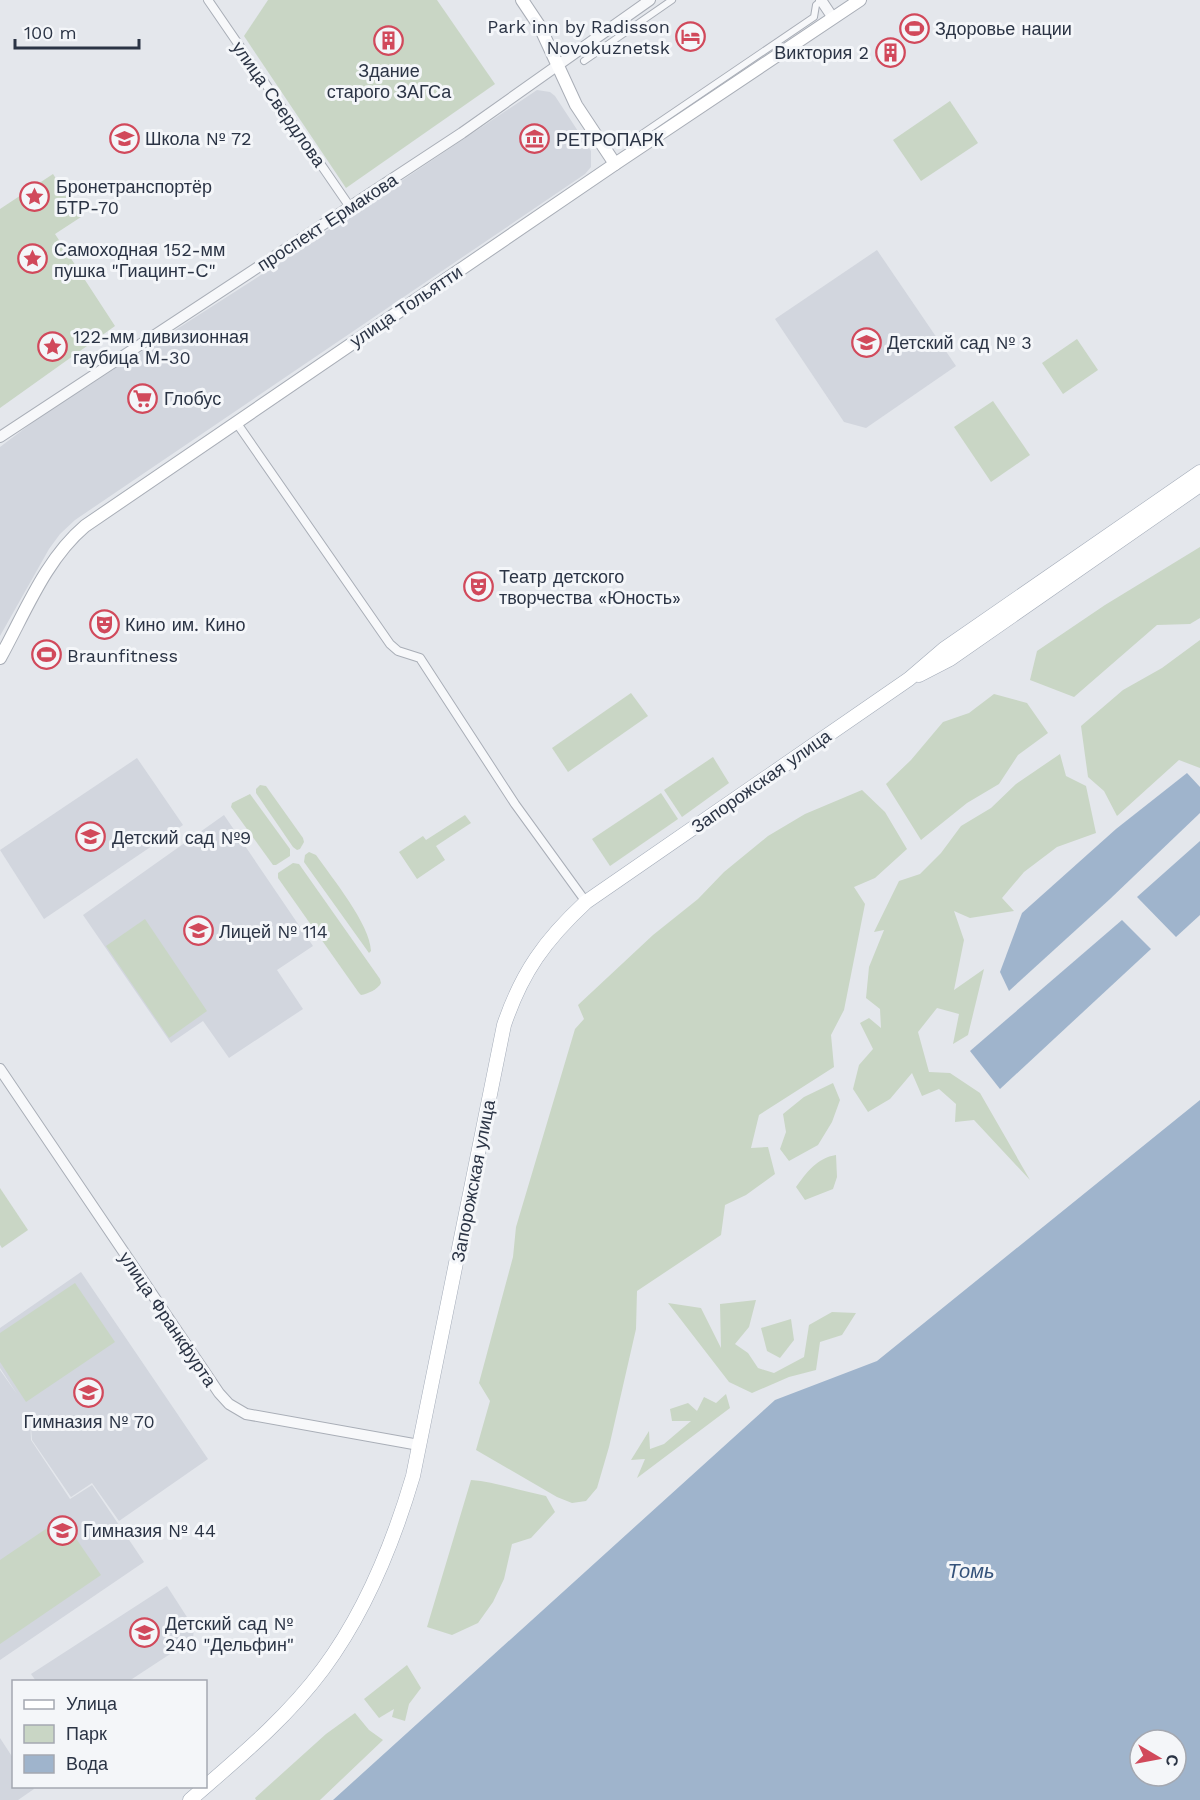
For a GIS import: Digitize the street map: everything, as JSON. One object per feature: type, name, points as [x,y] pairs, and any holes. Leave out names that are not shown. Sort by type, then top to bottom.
[{"type":"main road","points":[[522,0],[540,27],[576,105],[615,164]]},
{"type":"main road","name":"улица Тольятти","points":[[0,658],[52,563],[69,540],[85,526],[615,164],[860,0]]},
{"type":"main road","name":"Запорожская улица","points":[[207,1785],[259,1739],[295,1703],[323,1669],[354,1623],[381,1570],[402,1515],[413,1476],[504,1025],[514,995],[531,964],[555,933],[586,902],[909,679],[944,649],[1200,472]]},
{"type":"main road","name":"Запорожская улица","points":[[909,679],[950,659],[1200,485]]},
{"type":"main road","name":"Запорожская улица","points":[[190,1800],[204,1788]]},
{"type":"street","name":"улица Свердлова","points":[[208,0],[350,207]]},
{"type":"street","name":"проспект Ермакова","points":[[0,437],[510,100],[557,64],[650,0]]},
{"type":"street","points":[[584,61],[672,0]]},
{"type":"street","points":[[630,142],[814,16],[816,5],[822,0],[833,18]]},
{"type":"street","points":[[236,422],[390,644],[398,651],[420,658],[515,804],[586,902]]},
{"type":"street","name":"улица Франкфурта","points":[[0,1069],[199,1364],[229,1404],[246,1413],[419,1445]]},
{"type":"shaded area","points":[[537,90],[550,92],[555,96],[591,151],[591,167],[585,174],[75,520],[60,534],[49,549],[0,636],[0,447],[41,416],[264,273]]},
{"type":"shaded area","name":"Детский сад № 3","points":[[877,250],[956,366],[866,428],[844,422],[775,319]]},
{"type":"shaded area","name":"Детский сад №9","points":[[137,758],[183,825],[44,919],[0,850]]},
{"type":"shaded area","name":"Лицей № 114","points":[[224,815],[313,946],[277,970],[303,1009],[229,1058],[203,1021],[171,1043],[83,915]]},
{"type":"shaded area","points":[[81,1272],[208,1459],[119,1521],[92,1483],[71,1497],[32,1440],[30,1416],[31,1440],[70,1499],[92,1485],[144,1562],[0,1660],[0,1370],[17,1394],[0,1368],[0,1328]]},
{"type":"shaded area","name":"Детский сад № 240 \"Дельфин\"","points":[[167,1586],[194,1628],[193,1639],[131,1680],[35,1680],[31,1674]]},
{"type":"shaded area","points":[[0,1738],[12,1756],[12,1788],[34,1789],[18,1800],[0,1800]]},
{"type":"green space","points":[[268,0],[437,0],[495,84],[346,188],[244,36]]},
{"type":"green space","points":[[950,101],[978,143],[921,181],[893,140]]},
{"type":"green space","points":[[53,174],[81,217],[55,234],[115,326],[0,408],[0,209]]},
{"type":"green space","points":[[1077,339],[1098,370],[1063,394],[1042,363]]},
{"type":"green space","points":[[993,401],[1030,455],[991,482],[954,427]]},
{"type":"green space","points":[[1200,547],[1200,618],[1190,624],[1157,625],[1074,697],[1030,680],[1037,651],[1105,605]]},
{"type":"green space","points":[[1200,640],[1200,768],[1179,760],[1117,816],[1104,791],[1088,777],[1081,726],[1123,690],[1162,668]]},
{"type":"green space","points":[[631,693],[648,716],[568,772],[552,748]]},
{"type":"green space","points":[[994,694],[1027,703],[1048,733],[1018,755],[999,784],[967,803],[921,840],[886,784],[911,760],[943,722],[969,713]]},
{"type":"green space","points":[[1060,754],[1066,776],[1086,786],[1096,833],[1057,847],[1024,872],[1002,898],[1014,911],[970,918],[954,911],[964,940],[954,990],[984,969],[968,1035],[953,1044],[959,1014],[937,1008],[918,1032],[929,1072],[950,1073],[980,1093],[1030,1180],[974,1120],[955,1122],[956,1104],[939,1089],[922,1096],[912,1073],[890,1099],[868,1112],[853,1089],[859,1065],[873,1049],[860,1023],[869,1018],[881,1028],[880,1009],[866,998],[869,967],[884,930],[874,932],[899,881],[920,874],[941,853],[961,826],[991,808],[1016,784]]},
{"type":"green space","points":[[713,757],[729,783],[682,817],[664,790]]},
{"type":"green space","points":[[260,785],[266,786],[303,838],[304,842],[300,849],[293,847],[256,793]]},
{"type":"green space","points":[[862,790],[885,812],[907,849],[875,878],[854,887],[865,904],[844,1010],[831,1035],[834,1067],[759,1115],[751,1148],[768,1147],[775,1174],[746,1195],[725,1205],[721,1235],[637,1291],[636,1329],[609,1447],[597,1488],[586,1501],[572,1503],[557,1497],[476,1450],[490,1401],[479,1383],[513,1257],[516,1227],[575,1029],[584,1019],[578,1005],[653,935],[698,899],[724,872],[768,836],[805,814]]},
{"type":"green space","points":[[661,793],[678,819],[610,866],[592,839]]},
{"type":"green space","points":[[250,794],[290,849],[290,856],[276,865],[273,865],[231,807],[232,803]]},
{"type":"green space","points":[[465,815],[471,823],[436,846],[445,860],[417,879],[399,852],[423,836],[426,840]]},
{"type":"green space","points":[[309,852],[316,855],[357,915],[369,940],[371,951],[369,953],[304,862],[305,855]]},
{"type":"green space","points":[[293,863],[299,864],[380,979],[380,985],[375,989],[361,995],[359,993],[278,878],[278,873]]},
{"type":"green space","points":[[145,919],[207,1011],[169,1038],[106,946]]},
{"type":"green space","points":[[833,1083],[840,1100],[832,1122],[818,1145],[789,1161],[780,1149],[786,1132],[783,1114],[804,1097]]},
{"type":"green space","points":[[836,1155],[837,1177],[833,1189],[805,1200],[796,1187],[818,1162]]},
{"type":"green space","points":[[0,1188],[28,1230],[2,1248],[0,1245]]},
{"type":"green space","points":[[75,1283],[115,1342],[26,1402],[0,1362],[0,1333]]},
{"type":"green space","points":[[756,1300],[749,1327],[735,1344],[748,1353],[758,1368],[774,1373],[804,1357],[809,1325],[832,1312],[856,1313],[842,1335],[820,1342],[816,1370],[789,1377],[752,1393],[729,1382],[668,1303],[701,1308],[721,1348],[720,1304]]},
{"type":"green space","points":[[791,1319],[794,1340],[780,1358],[767,1351],[761,1328]]},
{"type":"green space","points":[[726,1394],[730,1408],[637,1478],[645,1459],[631,1460],[649,1431],[650,1449],[664,1444],[691,1421],[672,1421],[670,1409],[688,1403],[697,1411],[704,1397],[716,1403]]},
{"type":"green space","points":[[471,1480],[546,1496],[555,1512],[531,1538],[512,1544],[504,1579],[493,1602],[478,1623],[452,1635],[427,1627]]},
{"type":"green space","points":[[62,1518],[101,1575],[0,1644],[0,1560]]},
{"type":"green space","points":[[407,1665],[421,1688],[409,1704],[405,1721],[392,1717],[394,1709],[379,1718],[364,1699]]},
{"type":"green space","points":[[355,1713],[369,1730],[383,1740],[320,1800],[256,1800],[255,1798],[326,1734]]},
{"type":"water","points":[[1187,773],[1200,787],[1200,813],[1009,991],[1000,972],[1022,913],[1116,829]]},
{"type":"water","points":[[1200,841],[1200,915],[1176,937],[1137,897]]},
{"type":"water","points":[[1122,920],[1151,949],[1000,1089],[970,1051]]},
{"type":"water","name":"Томь","points":[[1200,1100],[1200,1800],[333,1800],[775,1400],[877,1361]]},
{"type":"place","name":"Здоровье нации","points":[[914,28]]},
{"type":"place","name":"Park inn by Radisson Novokuznetsk","points":[[691,36]]},
{"type":"place","name":"Здание старого ЗАГСа","points":[[389,41]]},
{"type":"place","name":"Виктория 2","points":[[890,52]]},
{"type":"place","name":"Школа № 72","points":[[124,138]]},
{"type":"place","name":"РЕТРОПАРК","points":[[535,139]]},
{"type":"place","name":"Бронетранспортёр БТР-70","points":[[35,196]]},
{"type":"place","name":"Самоходная 152-мм пушка \"Гиацинт-С\"","points":[[33,259]]},
{"type":"place","name":"Детский сад № 3","points":[[866,342]]},
{"type":"place","name":"122-мм дивизионная гаубица М-30","points":[[52,346]]},
{"type":"place","name":"Глобус","points":[[143,398]]},
{"type":"place","name":"Театр детского творчества «Юность»","points":[[478,586]]},
{"type":"place","name":"Кино им. Кино","points":[[104,624]]},
{"type":"place","name":"Braunfitness","points":[[46,655]]},
{"type":"place","name":"Детский сад №9","points":[[91,837]]},
{"type":"place","name":"Лицей № 114","points":[[198,931]]},
{"type":"place","name":"Гимназия № 70","points":[[89,1392]]},
{"type":"place","name":"Гимназия № 44","points":[[62,1530]]},
{"type":"place","name":"Детский сад № 240 \"Дельфин\"","points":[[144,1633]]}]
